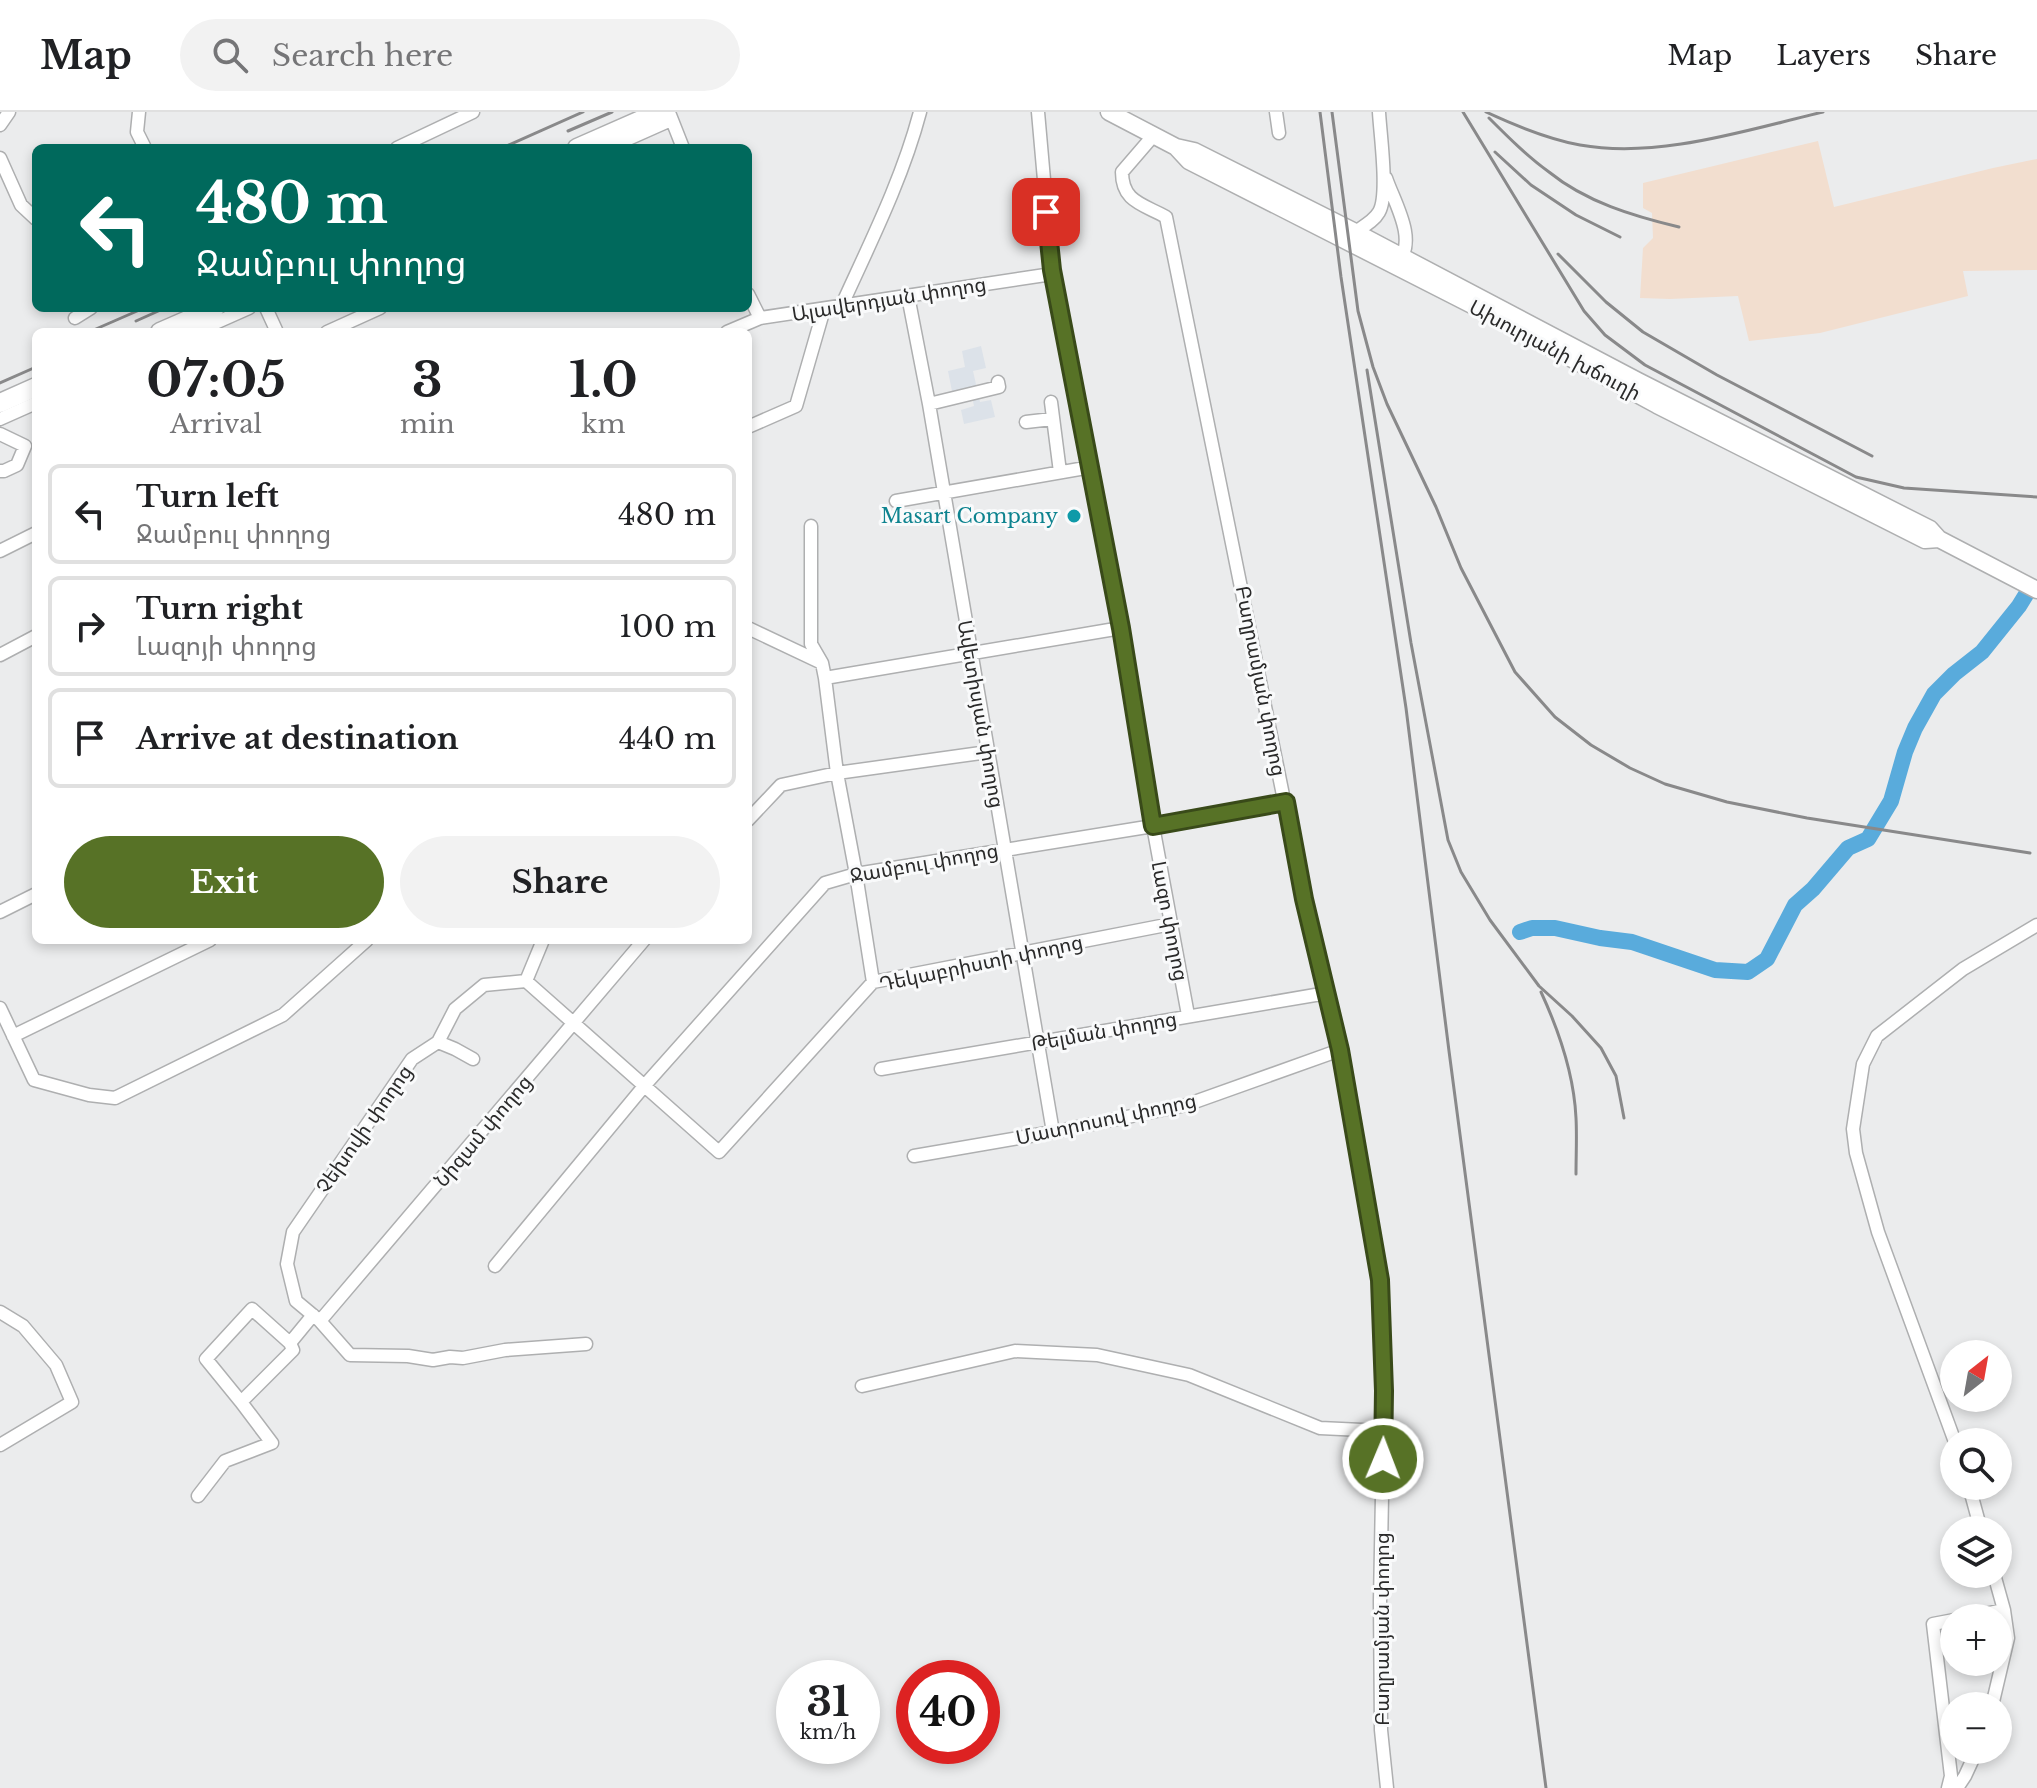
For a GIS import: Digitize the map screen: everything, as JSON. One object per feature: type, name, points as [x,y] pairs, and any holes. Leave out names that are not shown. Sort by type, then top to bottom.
[{"type":"highway","points":[[588,144],[666,115]]},
{"type":"highway","points":[[169,328],[206,312]]},
{"type":"highway","points":[[0,403],[32,389]]},
{"type":"main road","name":"Ախուրյանի խճուղի","points":[[1109,112],[1355,232],[1399,261]]},
{"type":"main road","name":"Ախուրյանի խճուղի","points":[[1176,147],[1189,161],[1399,261],[1638,381],[1930,529],[1939,539],[2037,590]]},
{"type":"street","points":[[0,125],[9,112]]},
{"type":"street","points":[[139,112],[137,132],[143,144]]},
{"type":"street","points":[[405,144],[473,112]]},
{"type":"street","points":[[841,307],[901,172],[920,112]]},
{"type":"street","name":"Լազո փողոց","points":[[1038,112],[1052,274],[1121,628],[1188,1015]]},
{"type":"street","points":[[1276,112],[1279,133]]},
{"type":"street","points":[[1355,232],[1380,212],[1383,172],[1379,112]]},
{"type":"street","points":[[615,144],[666,115],[681,144]]},
{"type":"street","name":"Բաղրամյան փողոց","points":[[1153,136],[1122,172],[1122,185],[1127,195],[1166,217],[1304,899],[1340,1050],[1380,1280],[1384,1391],[1381,1730],[1387,1788]]},
{"type":"street","points":[[0,158],[21,205],[32,215]]},
{"type":"street","points":[[1383,172],[1405,233],[1406,245],[1399,261]]},
{"type":"street","name":"Ալավերդյան փողոց","points":[[736,328],[760,318],[1052,274]]},
{"type":"street","name":"Ավետիսյան փողոց","points":[[908,296],[1053,1132]]},
{"type":"street","points":[[752,302],[760,318]]},
{"type":"street","points":[[752,425],[796,406],[824,309]]},
{"type":"street","points":[[75,318],[85,312]]},
{"type":"street","points":[[204,328],[240,312]]},
{"type":"street","points":[[336,328],[371,312]]},
{"type":"street","points":[[929,404],[999,387],[998,382]]},
{"type":"street","points":[[1051,402],[1060,472]]},
{"type":"street","points":[[0,419],[32,405]]},
{"type":"street","points":[[1026,422],[1052,419]]},
{"type":"street","points":[[0,434],[30,443],[17,465],[0,471]]},
{"type":"street","points":[[896,501],[1091,467]]},
{"type":"street","points":[[811,526],[811,644],[822,663],[825,678],[837,773],[873,982]]},
{"type":"street","points":[[0,551],[32,535]]},
{"type":"street","points":[[825,678],[1121,628]]},
{"type":"street","points":[[752,634],[822,663]]},
{"type":"street","points":[[0,655],[32,638]]},
{"type":"street","points":[[752,816],[781,785],[837,773],[988,752]]},
{"type":"street","name":"Ջամբուլ փողոց","points":[[495,1266],[645,1085],[825,883],[856,874],[1286,802]]},
{"type":"street","points":[[0,912],[32,896]]},
{"type":"street","name":"Դեկաբրիստի փողոց","points":[[645,1085],[719,1152],[873,982],[1171,924]]},
{"type":"street","points":[[1950,1428],[1878,1232],[1863,1179],[1853,1129],[1858,1091],[1863,1064],[1877,1036],[1963,969],[2037,926]]},
{"type":"street","points":[[13,1036],[202,944]]},
{"type":"street","points":[[0,1008],[34,1080],[89,1095],[115,1098],[283,1015],[363,944]]},
{"type":"street","points":[[541,944],[526,981],[645,1085]]},
{"type":"street","name":"Նիզամ փողոց","points":[[241,1402],[293,1350],[290,1343],[316,1318],[641,944]]},
{"type":"street","name":"Չեխովի փողոց","points":[[526,981],[484,985],[455,1009],[438,1042],[412,1059],[293,1232],[287,1264],[296,1301],[350,1355],[408,1356],[433,1360],[505,1350],[586,1344]]},
{"type":"street","name":"Թելման փողոց","points":[[881,1069],[1327,993]]},
{"type":"street","points":[[438,1042],[473,1059]]},
{"type":"street","name":"Մատրոսով փողոց","points":[[914,1156],[1186,1105],[1340,1050]]},
{"type":"street","points":[[198,1496],[225,1461],[272,1443],[206,1359],[252,1309],[290,1343]]},
{"type":"street","points":[[0,1312],[23,1326],[56,1365],[72,1402],[0,1445]]},
{"type":"street","points":[[862,1386],[1015,1351],[1097,1355],[1189,1375],[1320,1428],[1383,1431]]},
{"type":"street","points":[[1940,1623],[1933,1624],[1951,1776],[1948,1788]]},
{"type":"street","points":[[1957,1788],[1971,1764]]},
{"type":"shaded area","points":[[1818,141],[1834,207],[2037,159],[2037,270],[1963,271],[1968,296],[1820,333],[1749,341],[1738,296],[1640,298],[1643,248],[1653,238],[1652,213],[1643,208],[1643,183]]},
{"type":"shaded area","points":[[981,346],[986,368],[973,371],[980,402],[991,400],[995,417],[964,424],[961,410],[974,406],[970,387],[952,391],[948,371],[965,367],[962,351]]},
{"type":"waterway","points":[[1520,932],[1532,928],[1555,928],[1632,942],[1715,970],[1748,972],[1767,959],[1795,905],[1848,848],[1868,839],[1891,801],[1905,752],[1934,694],[1982,652],[2027,593]]},
{"type":"railway","points":[[511,144],[583,112]]},
{"type":"railway","points":[[568,131],[612,112]]},
{"type":"railway","points":[[1320,112],[1341,277],[1406,708],[1546,1788]]},
{"type":"railway","points":[[1332,112],[1358,311],[1373,367],[1461,568],[1515,672],[1555,717],[1591,745],[1630,768],[1665,784],[1727,802],[1807,818],[2030,853]]},
{"type":"railway","points":[[1463,112],[1584,311],[1605,335],[1645,365],[1856,477],[1904,488],[2037,497]]},
{"type":"railway","points":[[1486,112],[1556,139],[1610,148],[1640,148],[1702,140],[1823,112]]},
{"type":"railway","points":[[1489,118],[1533,159],[1578,192],[1627,213],[1679,227]]},
{"type":"railway","points":[[1495,152],[1531,185],[1576,215],[1620,237]]},
{"type":"railway","points":[[1558,254],[1606,302],[1643,332],[1717,375],[1872,456]]},
{"type":"railway","points":[[98,328],[135,312]]},
{"type":"railway","points":[[136,321],[156,312]]},
{"type":"railway","points":[[0,383],[32,369]]},
{"type":"railway","points":[[1367,370],[1411,643],[1448,840],[1461,872],[1490,920],[1539,986],[1601,1048],[1616,1076],[1624,1118]]},
{"type":"railway","points":[[1541,992],[1569,1069],[1576,1118],[1576,1174]]},
{"type":"place","name":"Masart Company","points":[[1074,516]]},
{"type":"route","points":[[1046,212],[1052,270],[1121,628],[1153,826],[1286,802],[1304,899],[1340,1050],[1380,1280],[1383,1459]]}]
